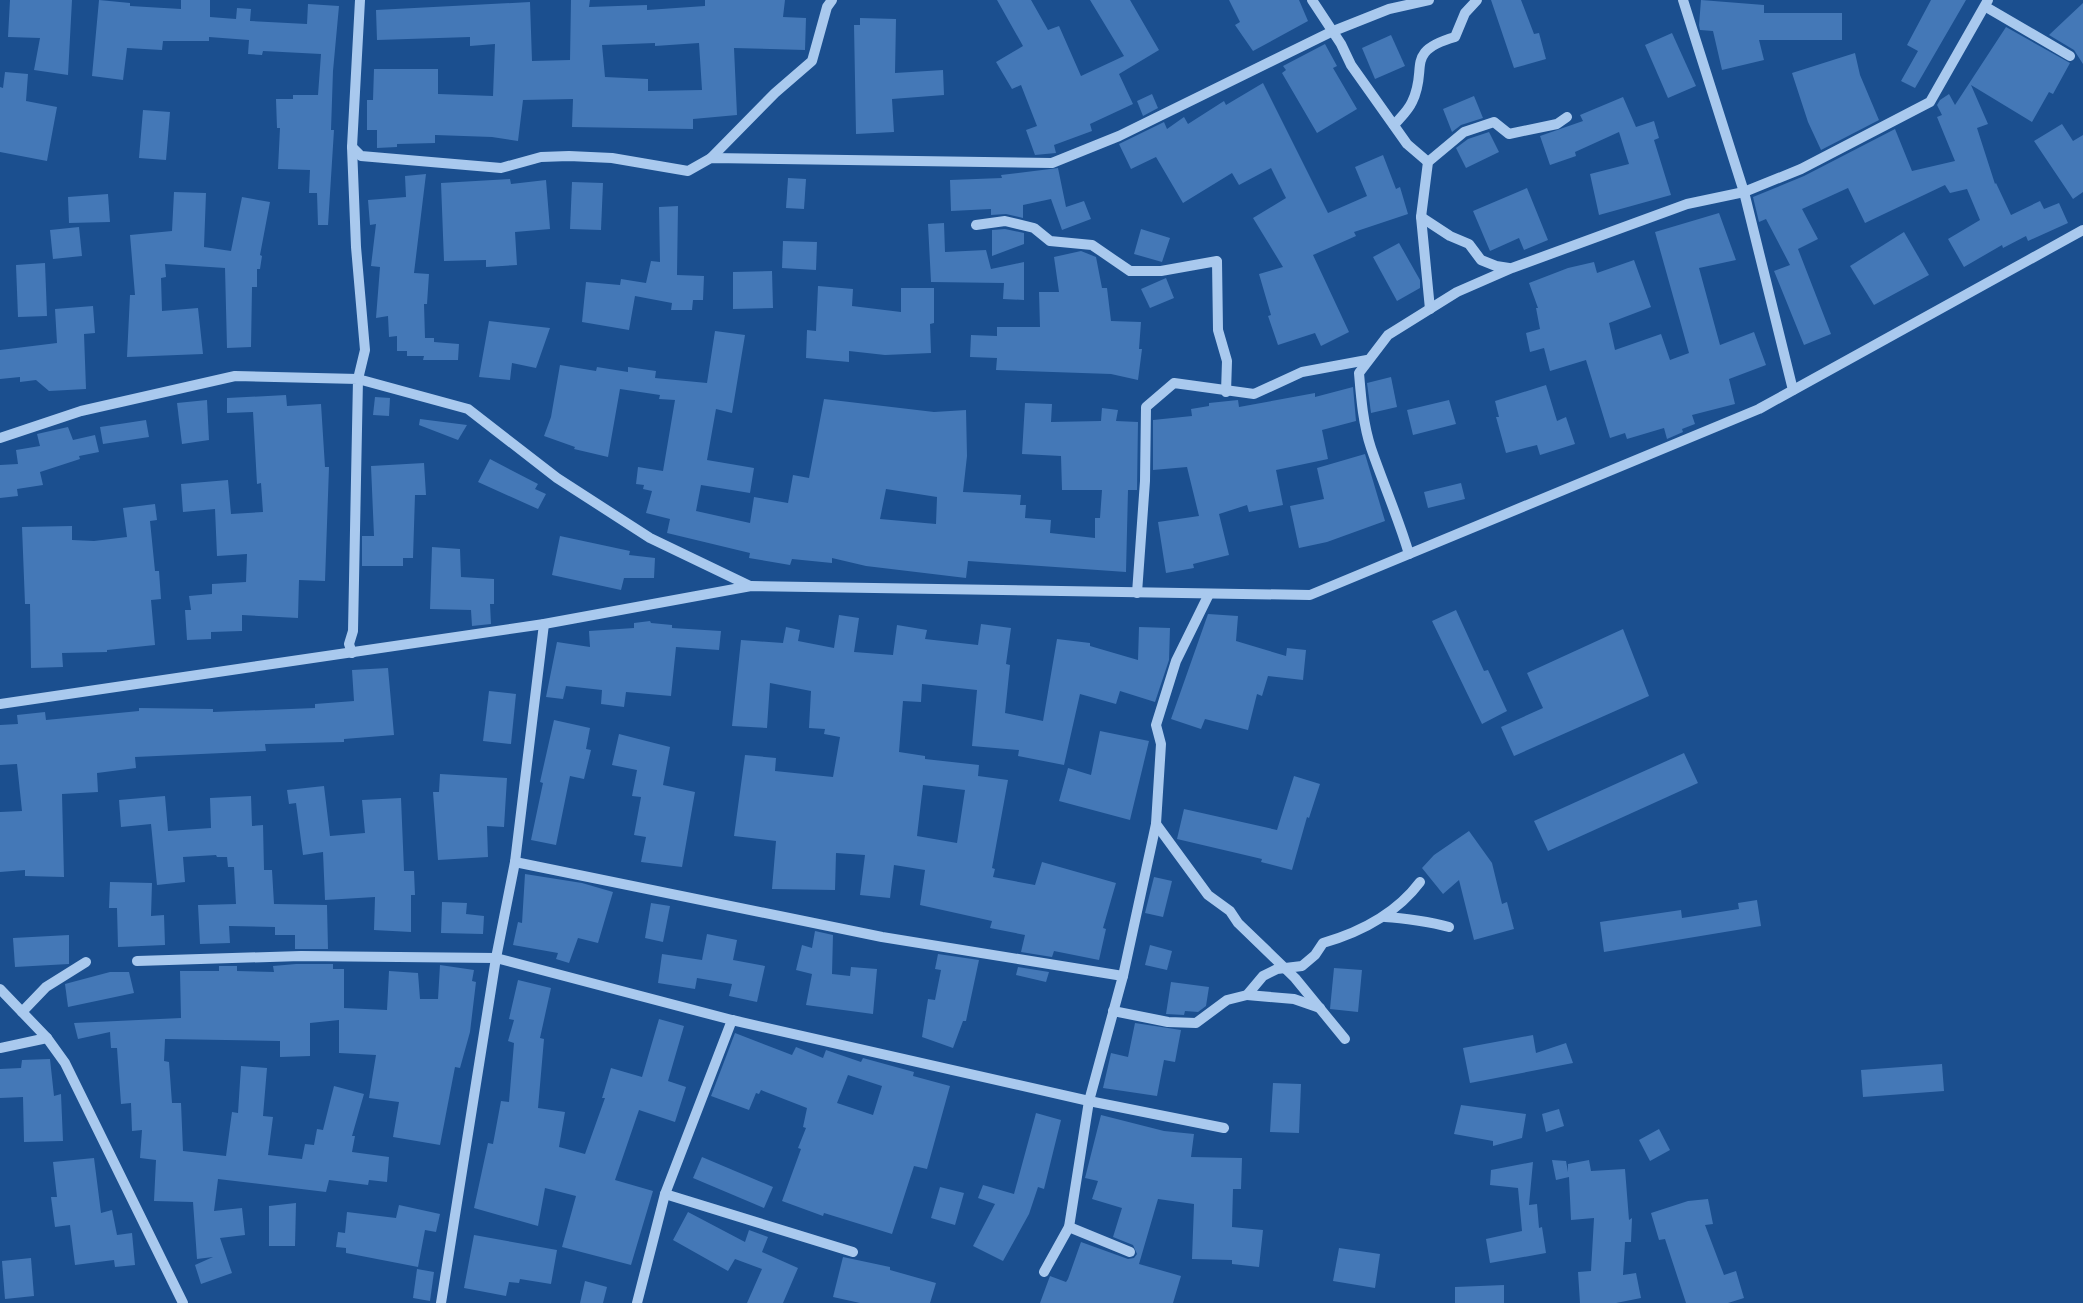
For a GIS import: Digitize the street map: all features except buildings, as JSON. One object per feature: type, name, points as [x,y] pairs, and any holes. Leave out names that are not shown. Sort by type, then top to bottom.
[{"type":"street","points":[[352,653],[349,644],[353,631],[358,379],[365,350],[356,247],[352,147],[360,0]]},
{"type":"street","points":[[1312,0],[1407,144],[1428,162]]},
{"type":"street","points":[[711,158],[1052,163],[1119,136],[1331,32],[1389,9],[1429,0]]},
{"type":"street","points":[[1394,125],[1413,101],[1419,61],[1434,43],[1455,37],[1465,13],[1477,0]]},
{"type":"street","points":[[1683,0],[1744,192],[1792,390]]},
{"type":"street","points":[[352,147],[361,156],[501,168],[541,157],[568,156],[612,158],[688,171],[711,158],[775,93],[812,60],[827,2]]},
{"type":"street","points":[[1409,554],[1399,519],[1370,446],[1361,399],[1359,373],[1388,334],[1457,292],[1512,268],[1687,204],[1744,192],[1801,168],[1930,102],[1987,3],[2070,56]]},
{"type":"street","points":[[1430,309],[1421,217],[1428,162],[1464,132],[1484,125],[1494,122],[1509,134],[1557,124],[1567,117]]},
{"type":"street","points":[[1421,217],[1450,236],[1469,244],[1481,260],[1496,266],[1512,268]]},
{"type":"street","points":[[976,225],[1005,221],[1034,228],[1050,241],[1092,245],[1130,271],[1161,271],[1217,261],[1218,330],[1227,361],[1226,392]]},
{"type":"street","points":[[0,704],[544,624],[751,586],[1310,595],[1759,409],[2083,230]]},
{"type":"street","points":[[1137,593],[1145,481],[1146,407],[1174,383],[1226,392],[1254,394],[1302,372],[1367,360]]},
{"type":"street","points":[[0,438],[81,411],[235,376],[358,379],[468,409],[557,478],[650,538],[751,586]]},
{"type":"street","points":[[1044,1272],[1069,1227],[1089,1101],[1123,976],[1156,824],[1161,744],[1156,725],[1176,662],[1209,594]]},
{"type":"street","points":[[441,1303],[496,958],[515,862],[544,624]]},
{"type":"street","points":[[1156,824],[1208,895],[1230,911],[1238,923],[1287,969],[1345,1039]]},
{"type":"street","points":[[515,862],[882,937],[1123,976]]},
{"type":"street","points":[[1247,995],[1263,976],[1277,969],[1302,966],[1323,943],[1344,937],[1384,917],[1412,893],[1420,882]]},
{"type":"street","points":[[1384,917],[1404,918],[1449,927]]},
{"type":"street","points":[[137,961],[291,956],[496,958],[732,1020],[1089,1101],[1224,1128]]},
{"type":"street","points":[[22,1012],[46,987],[86,962]]},
{"type":"street","points":[[0,989],[47,1038],[65,1063],[183,1303]]},
{"type":"street","points":[[1113,1011],[1168,1022],[1196,1023],[1227,1000],[1247,995],[1294,999],[1321,1008]]},
{"type":"street","points":[[637,1303],[665,1194],[732,1020]]},
{"type":"street","points":[[0,1048],[47,1038]]},
{"type":"street","points":[[665,1194],[854,1252]]},
{"type":"street","points":[[1069,1227],[1130,1252]]}]
